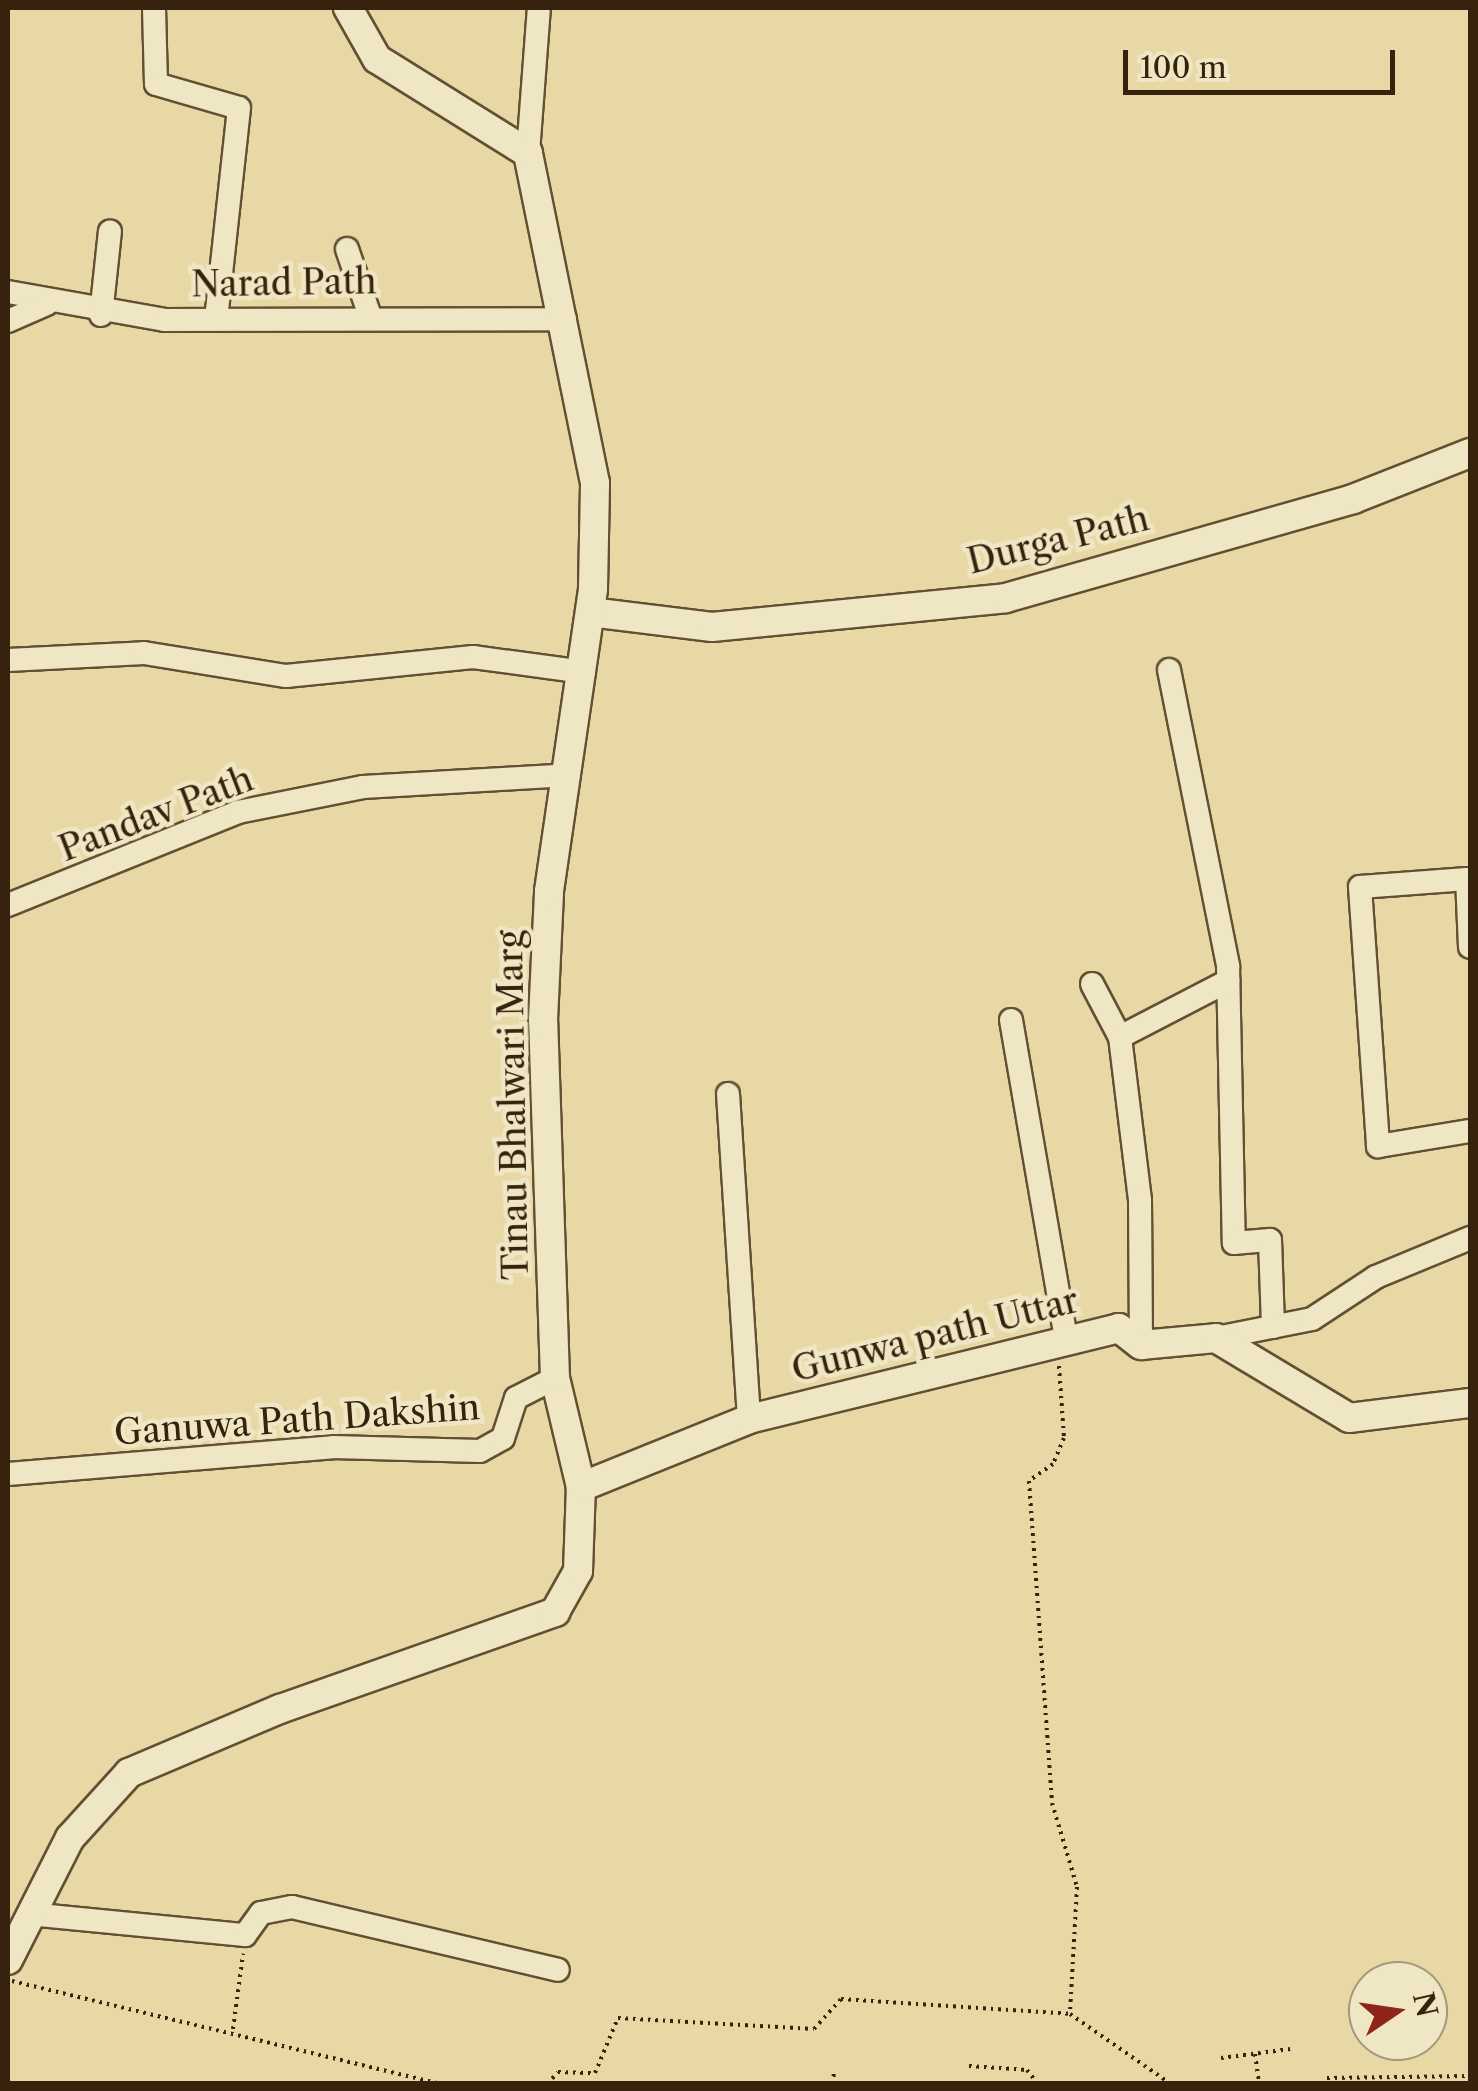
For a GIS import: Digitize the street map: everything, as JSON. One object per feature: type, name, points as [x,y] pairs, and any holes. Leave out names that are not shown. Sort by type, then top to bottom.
[{"type":"street","points":[[154,8],[156,84],[239,108],[216,320]]},
{"type":"street","points":[[348,8],[377,60],[528,154],[539,8]]},
{"type":"street","name":"Tinau Bhalwari Marg","points":[[8,1960],[70,1838],[129,1773],[280,1708],[555,1612],[578,1570],[582,1487],[556,1378],[543,1020],[549,891],[570,775],[590,612],[595,483],[565,319],[528,154]]},
{"type":"street","points":[[101,315],[110,231]]},
{"type":"street","points":[[347,249],[370,316]]},
{"type":"street","name":"Narad Path","points":[[8,292],[101,315],[216,320],[370,316],[565,319]]},
{"type":"street","points":[[8,322],[47,304]]},
{"type":"street","name":"Durga Path","points":[[590,612],[712,627],[1006,598],[1353,499],[1470,452]]},
{"type":"street","points":[[8,660],[144,652],[286,676],[473,657],[584,672]]},
{"type":"street","points":[[1170,670],[1228,981],[1234,1243],[1270,1240],[1273,1327]]},
{"type":"street","name":"Pandav Path","points":[[8,905],[238,812],[363,787],[570,775]]},
{"type":"street","points":[[1470,947],[1468,879],[1360,887],[1378,1146],[1470,1130]]},
{"type":"street","points":[[1120,1037],[1228,981]]},
{"type":"street","points":[[1092,984],[1120,1037],[1140,1200],[1141,1345]]},
{"type":"street","points":[[1010,1020],[1061,1340]]},
{"type":"street","points":[[728,1094],[749,1419]]},
{"type":"street","points":[[1216,1338],[1312,1320],[1376,1277],[1470,1238]]},
{"type":"street","name":"Gunwa path Uttar","points":[[582,1487],[749,1419],[991,1365],[1061,1340],[1119,1328],[1141,1345],[1216,1338]]},
{"type":"street","points":[[1216,1338],[1349,1418],[1419,1417],[1470,1403]]},
{"type":"street","name":"Ganuwa Path Dakshin","points":[[8,1474],[333,1447],[480,1452],[503,1438],[516,1398],[556,1378]]},
{"type":"street","points":[[29,1914],[245,1935],[261,1912],[292,1907],[558,1970]]},
{"type":"path","points":[[1061,1340],[1064,1438],[1054,1464],[1030,1481],[1052,1803],[1063,1816],[1077,1887],[1070,2014]]},
{"type":"path","points":[[233,2030],[245,1935]]},
{"type":"path","points":[[8,1980],[233,2030],[442,2084]]},
{"type":"path","points":[[547,2084],[558,2072],[595,2072],[618,2018],[814,2029],[841,1999],[1070,2014],[1171,2084]]},
{"type":"path","points":[[1221,2058],[1290,2048]]},
{"type":"path","points":[[1255,2054],[1259,2084]]},
{"type":"path","points":[[969,2066],[1027,2070],[1038,2084]]},
{"type":"path","points":[[834,2070],[834,2084]]},
{"type":"path","points":[[1328,2078],[1470,2076]]}]
